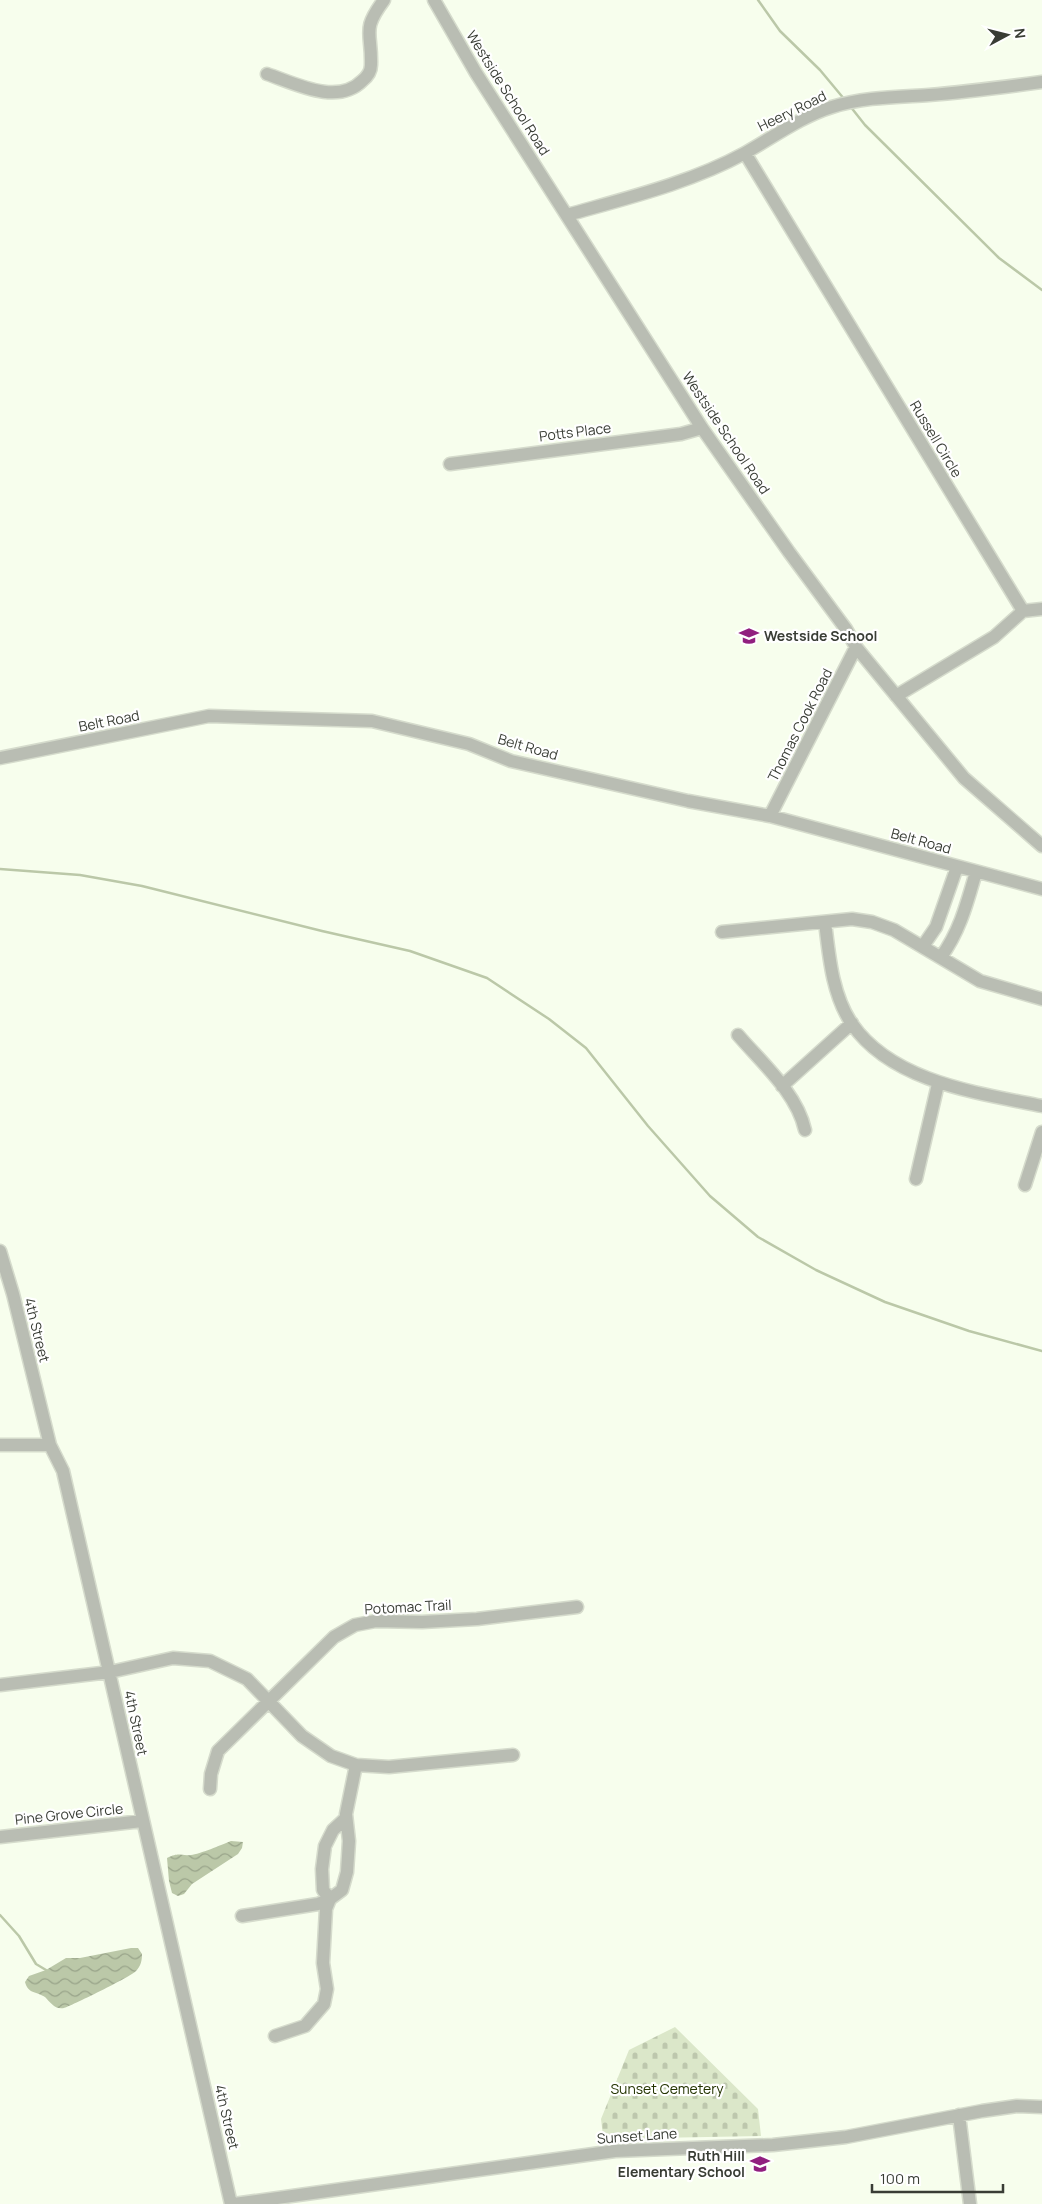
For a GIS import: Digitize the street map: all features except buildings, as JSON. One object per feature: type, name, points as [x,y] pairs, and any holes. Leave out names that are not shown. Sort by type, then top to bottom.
[{"type":"street","points":[[267,74],[308,88],[328,92],[353,88],[368,75],[371,66],[368,31],[371,18],[384,0]]},
{"type":"street","name":"Westside School Road","points":[[434,0],[476,73],[702,428],[846,630],[856,647],[964,778],[1042,846]]},
{"type":"street","name":"Heery Road","points":[[567,215],[684,181],[745,153],[766,139],[829,108],[849,102],[1042,82]]},
{"type":"street","name":"Russell Circle","points":[[745,153],[1023,611]]},
{"type":"street","name":"Potts Place","points":[[450,464],[681,434],[702,428]]},
{"type":"street","points":[[896,696],[994,637],[1023,611],[1042,608]]},
{"type":"street","name":"Thomas Cook Road","points":[[770,816],[856,647]]},
{"type":"street","name":"Belt Road","points":[[0,758],[209,716],[372,721],[469,744],[511,761],[688,801],[770,816],[1042,888]]},
{"type":"street","points":[[923,946],[936,927],[958,867]]},
{"type":"street","points":[[941,957],[952,942],[961,923],[976,872]]},
{"type":"street","points":[[722,932],[852,919],[872,922],[894,930],[923,946],[980,982],[1042,999]]},
{"type":"street","points":[[826,922],[830,959],[838,992],[852,1023],[867,1040],[888,1058],[938,1084],[1042,1106]]},
{"type":"street","points":[[782,1086],[852,1023]]},
{"type":"street","points":[[738,1035],[782,1086],[802,1116],[805,1130]]},
{"type":"street","points":[[916,1178],[938,1084]]},
{"type":"street","points":[[1025,1186],[1042,1132]]},
{"type":"street","name":"4th Street","points":[[0,1251],[13,1294],[50,1445],[63,1471],[142,1820],[233,2204]]},
{"type":"street","points":[[0,1445],[50,1445]]},
{"type":"street","name":"Potomac Trail","points":[[210,1789],[211,1774],[218,1751],[334,1637],[355,1625],[376,1621],[422,1622],[477,1619],[577,1607]]},
{"type":"street","points":[[0,1685],[110,1672],[173,1658],[210,1661],[247,1679],[302,1736],[331,1756],[356,1765],[389,1767],[513,1755]]},
{"type":"street","points":[[242,1916],[318,1904],[330,1899],[342,1890],[347,1872],[349,1841],[346,1818],[356,1765]]},
{"type":"street","points":[[330,1899],[323,1890],[325,1846],[333,1830],[346,1818]]},
{"type":"street","name":"Pine Grove Circle","points":[[0,1836],[142,1820]]},
{"type":"street","points":[[276,2036],[305,2026],[324,2004],[327,1989],[323,1963],[326,1909],[330,1899]]},
{"type":"street","name":"Sunset Lane","points":[[233,2204],[615,2150],[774,2144],[846,2137],[1017,2106],[1042,2107]]},
{"type":"street","points":[[959,2115],[970,2204]]},
{"type":"green space","name":"Sunset Cemetery","points":[[675,2027],[758,2109],[761,2136],[654,2138],[604,2144],[601,2119],[629,2050]]},
{"type":"water","points":[[231,1841],[243,1842],[238,1854],[192,1884],[184,1894],[178,1896],[172,1893],[167,1858],[177,1855],[195,1854]]},
{"type":"water","points":[[138,1948],[142,1954],[141,1963],[136,1971],[113,1985],[64,2008],[55,2007],[45,1997],[28,1989],[26,1986],[25,1982],[29,1976],[46,1970],[66,1958],[80,1958]]},
{"type":"waterway","points":[[758,0],[780,31],[820,70],[845,100]]},
{"type":"waterway","points":[[850,106],[865,125],[999,258],[1042,290]]},
{"type":"waterway","points":[[0,869],[80,875],[142,886],[410,951],[487,978],[549,1019],[586,1048],[648,1126],[710,1196],[758,1237],[816,1270],[885,1302],[969,1331],[1042,1351]]},
{"type":"waterway","points":[[0,1915],[19,1936],[36,1964],[46,1970]]},
{"type":"place","name":"Westside School","points":[[749,636]]},
{"type":"place","name":"Ruth Hill Elementary School","points":[[760,2164]]}]
